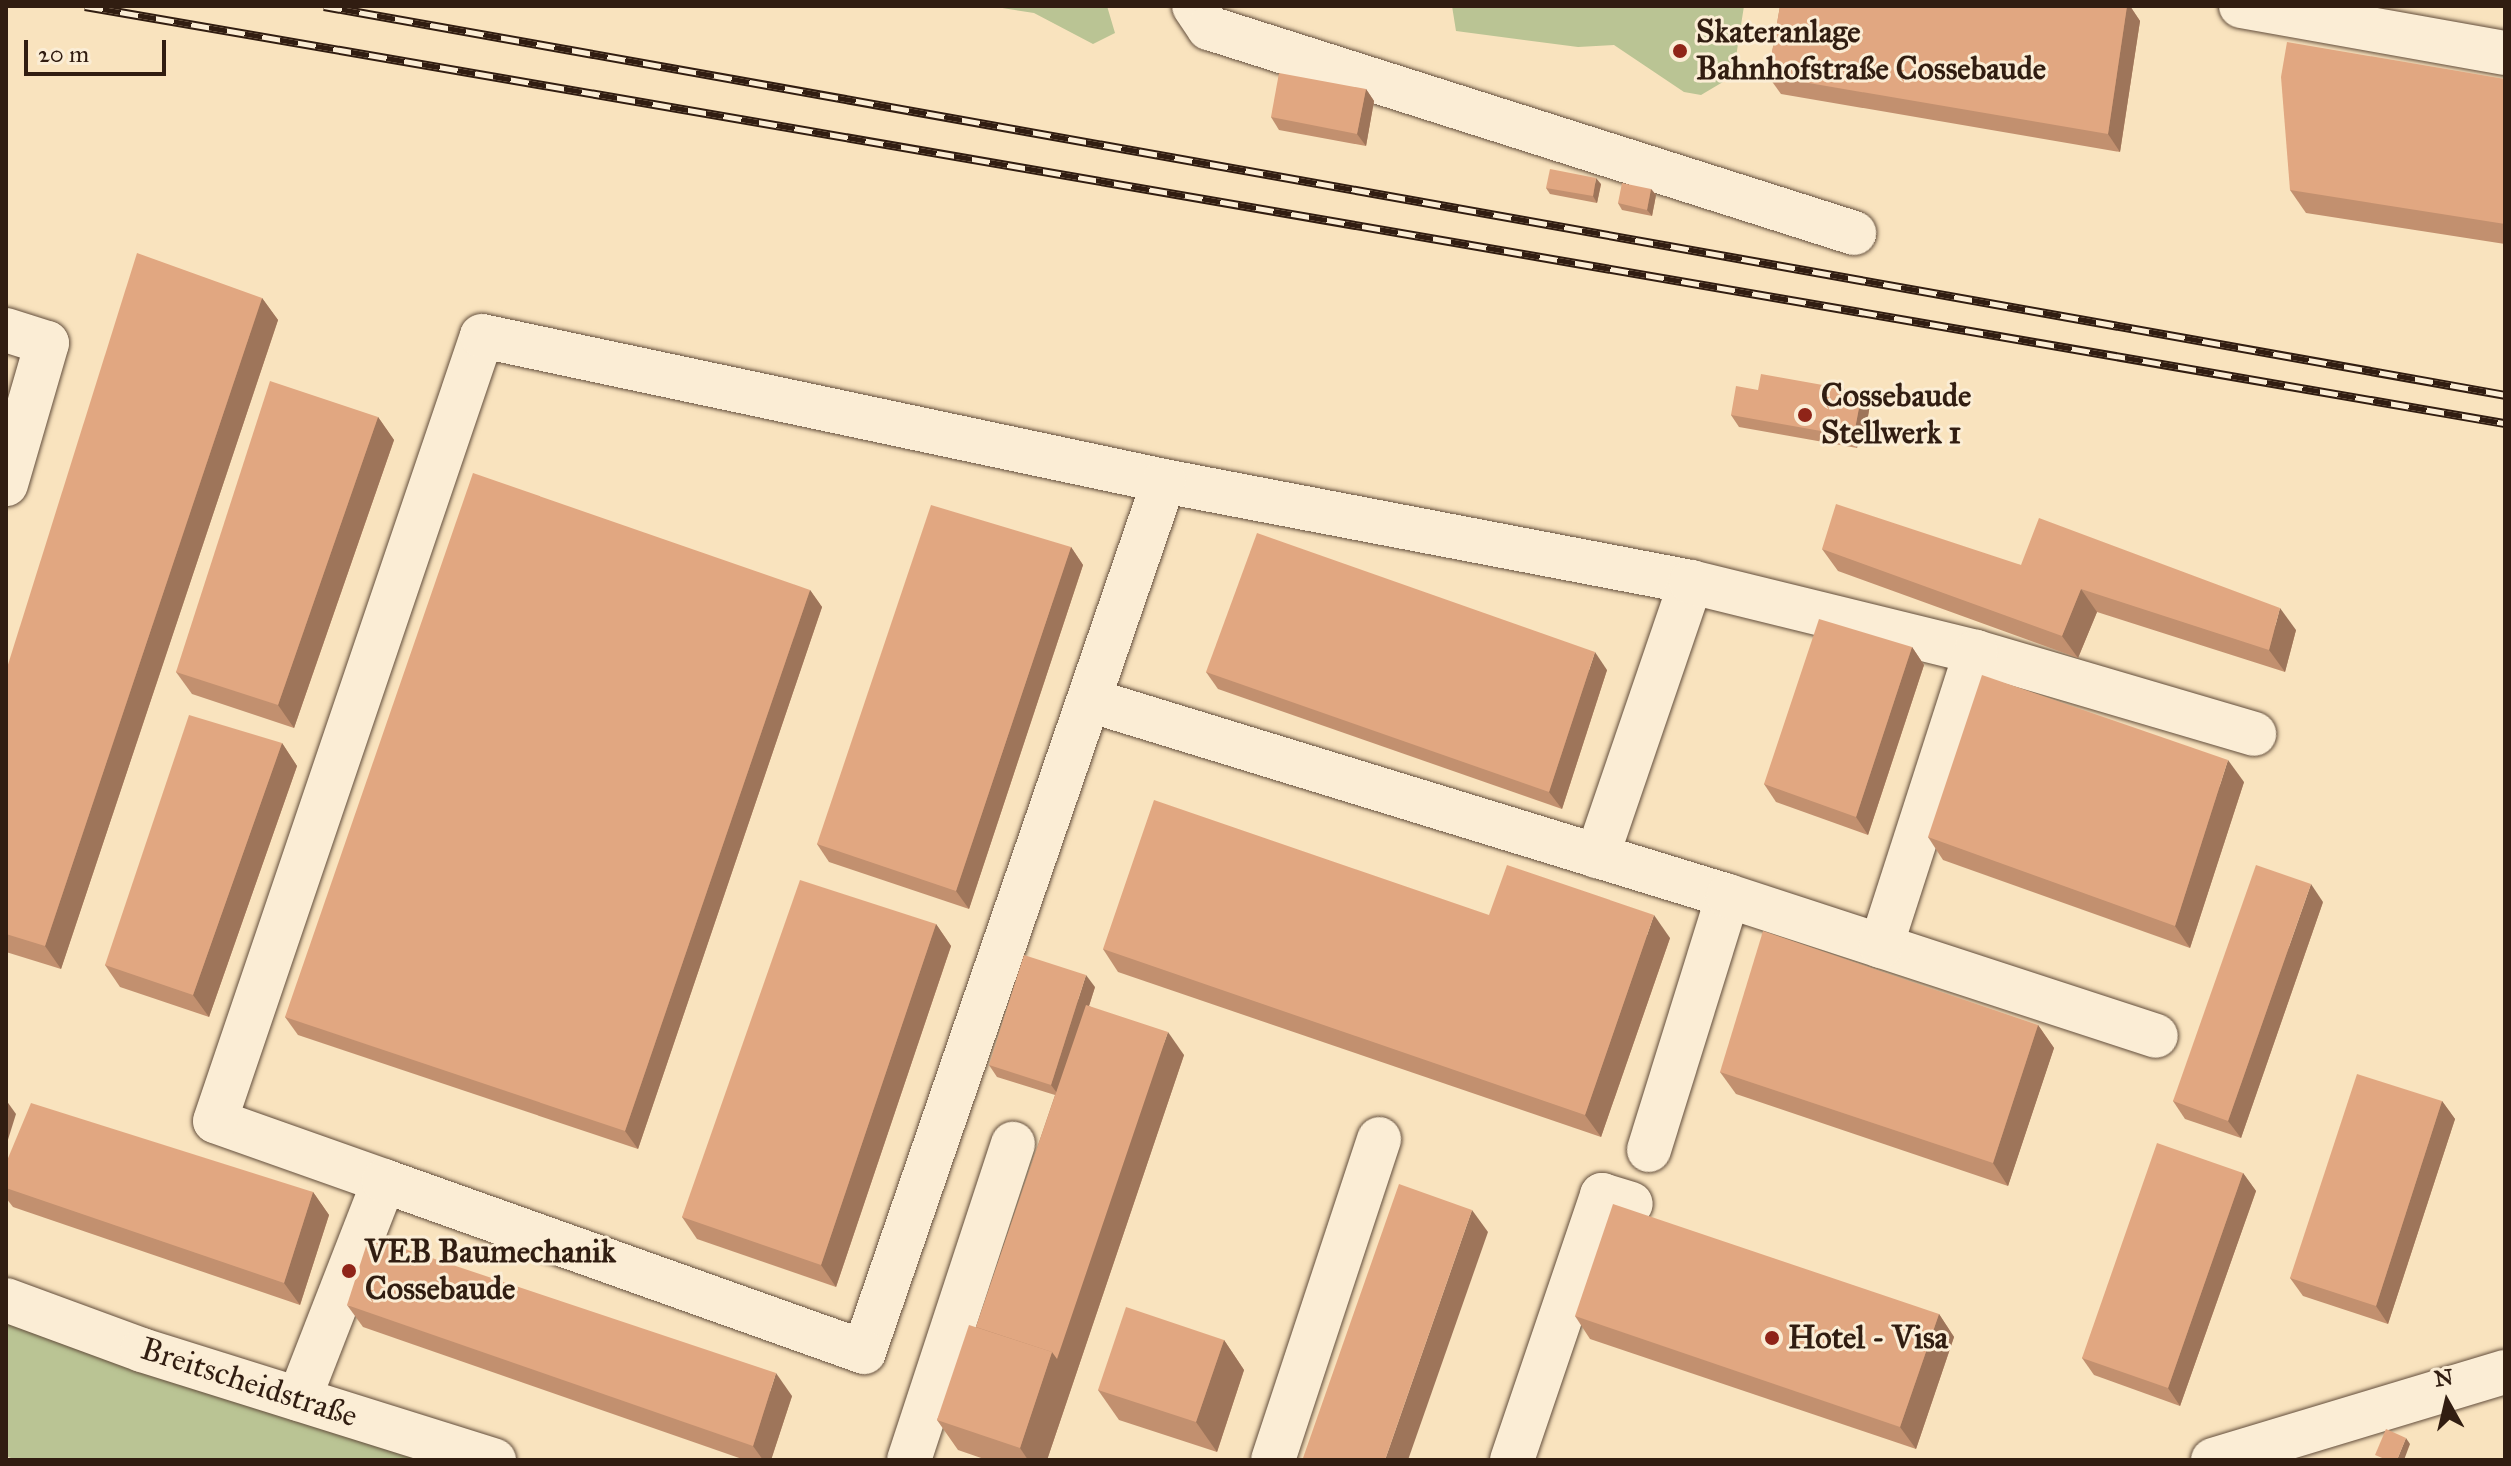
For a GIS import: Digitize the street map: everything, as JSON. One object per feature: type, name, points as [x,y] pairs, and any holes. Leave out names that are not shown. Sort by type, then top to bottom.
[{"type":"street","points":[[1194,6],[1209,28],[1854,233]]},
{"type":"street","points":[[2241,6],[2505,53]]},
{"type":"street","points":[[6,330],[47,343],[6,484]]},
{"type":"street","points":[[1164,481],[864,1352],[215,1121],[482,336],[1164,481],[1691,582],[1976,652],[2254,734]]},
{"type":"street","points":[[1597,856],[1691,582]]},
{"type":"street","points":[[1881,946],[1976,652]]},
{"type":"street","points":[[1089,700],[1728,896],[2156,1036]]},
{"type":"street","points":[[1649,1150],[1728,896]]},
{"type":"street","points":[[1273,1460],[1379,1139]]},
{"type":"street","points":[[909,1460],[1013,1144]]},
{"type":"street","points":[[299,1399],[384,1181]]},
{"type":"street","points":[[1512,1460],[1602,1195],[1631,1204]]},
{"type":"street","name":"Breitscheidstraße","points":[[6,1300],[142,1350],[494,1460]]},
{"type":"street","points":[[2213,1460],[2505,1372]]},
{"type":"green space","points":[[990,6],[1107,6],[1115,33],[1093,44],[1034,13]]},
{"type":"green space","name":"Skateranlage Bahnhofstraße Cossebaude","points":[[1452,6],[1744,6],[1733,76],[1701,95],[1684,92],[1614,45],[1578,47],[1456,31]]},
{"type":"green space","points":[[6,1300],[494,1460],[16,1460],[6,1456]]},
{"type":"building","points":[[1780,6],[2127,6],[2108,134],[1768,76]]},
{"type":"building","points":[[2287,42],[2505,79],[2505,224],[2290,190],[2281,77]]},
{"type":"building","points":[[1279,73],[1366,89],[1357,134],[1271,117]]},
{"type":"building","points":[[1550,169],[1596,178],[1593,196],[1546,188]]},
{"type":"building","points":[[1622,183],[1651,189],[1647,210],[1618,203]]},
{"type":"building","points":[[137,253],[262,298],[45,946],[6,934],[6,671]]},
{"type":"building","name":"Cossebaude Stellwerk 1","points":[[1761,374],[1862,392],[1855,429],[1851,428],[1849,436],[1731,415],[1736,386],[1758,390]]},
{"type":"building","points":[[270,381],[378,417],[278,705],[176,672]]},
{"type":"building","points":[[473,473],[810,590],[625,1131],[285,1017]]},
{"type":"building","points":[[1836,504],[2021,565],[2039,518],[2280,608],[2269,650],[2081,589],[2062,636],[1822,549]]},
{"type":"building","points":[[931,505],[1071,547],[956,891],[817,844]]},
{"type":"building","points":[[1257,533],[1595,652],[1549,792],[1206,672]]},
{"type":"building","points":[[1819,619],[1912,647],[1856,817],[1764,784]]},
{"type":"building","points":[[1982,675],[2228,760],[2175,926],[1928,837]]},
{"type":"building","points":[[189,715],[282,743],[193,995],[105,965]]},
{"type":"building","points":[[1154,800],[1489,915],[1507,865],[1654,915],[1585,1115],[1103,949]]},
{"type":"building","points":[[2256,865],[2311,884],[2228,1121],[2173,1101]]},
{"type":"building","points":[[800,880],[936,924],[821,1265],[682,1217]]},
{"type":"building","points":[[1763,931],[2038,1025],[1993,1163],[1720,1072]]},
{"type":"building","points":[[1024,955],[1086,975],[1051,1085],[989,1065]]},
{"type":"building","points":[[1086,1005],[1168,1032],[1057,1359],[1052,1352],[976,1327]]},
{"type":"building","points":[[2357,1074],[2442,1101],[2376,1306],[2290,1278]]},
{"type":"building","points":[[31,1103],[313,1192],[284,1283],[6,1188],[6,1163]]},
{"type":"building","points":[[2157,1143],[2243,1173],[2168,1388],[2082,1358]]},
{"type":"building","points":[[1399,1184],[1472,1210],[1385,1460],[1303,1458]]},
{"type":"building","name":"Hotel - Visa","points":[[1613,1204],[1939,1314],[1900,1427],[1575,1316]]},
{"type":"building","points":[[369,1237],[776,1373],[753,1446],[347,1305]]},
{"type":"building","points":[[1126,1307],[1224,1340],[1196,1422],[1098,1390]]},
{"type":"building","points":[[969,1325],[1052,1352],[1020,1448],[937,1420]]},
{"type":"building","points":[[2386,1429],[2406,1438],[2397,1460],[2375,1455]]},
{"type":"railway","points":[[85,6],[2505,423]]},
{"type":"railway","points":[[324,6],[2505,395]]},
{"type":"place","name":"Skateranlage Bahnhofstraße Cossebaude","points":[[1680,51]]},
{"type":"place","name":"Cossebaude Stellwerk 1","points":[[1805,415]]},
{"type":"place","name":"VEB Baumechanik Cossebaude","points":[[349,1271]]},
{"type":"place","name":"Hotel - Visa","points":[[1772,1338]]}]
